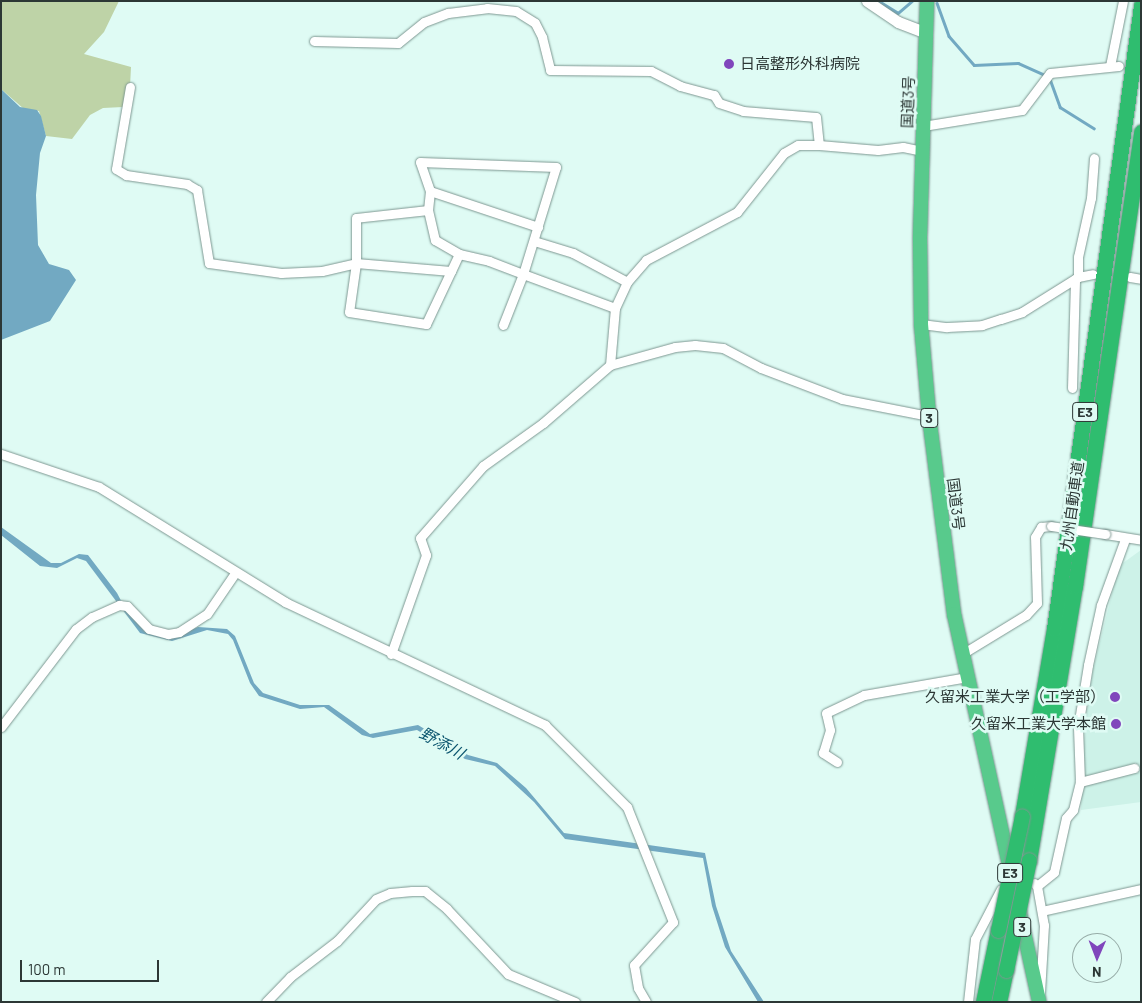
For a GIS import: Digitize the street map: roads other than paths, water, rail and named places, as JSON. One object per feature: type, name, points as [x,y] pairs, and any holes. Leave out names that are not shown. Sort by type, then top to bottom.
[{"type":"highway","name":"国道3号","points":[[927,1],[922,151],[921,324],[929,416],[952,604],[1039,1000]]},
{"type":"highway","name":"九州自動車道","points":[[983,1002],[1022,816],[1057,610],[1141,6]]},
{"type":"highway","name":"九州自動車道","points":[[999,1002],[1029,860],[1077,576],[1141,132]]},
{"type":"street","points":[[867,1],[898,22],[926,32]]},
{"type":"street","points":[[923,126],[1022,110],[1047,76],[1114,66],[1123,1]]},
{"type":"street","points":[[314,41],[398,43],[424,22],[448,13],[487,8],[516,10],[535,23],[542,37],[550,70],[651,71],[680,86],[714,95],[719,103],[742,111],[816,117],[819,145]]},
{"type":"street","points":[[130,87],[116,169],[126,175],[187,184],[197,190],[208,264],[281,273],[322,271],[356,263],[451,271]]},
{"type":"street","points":[[610,365],[615,308],[627,282],[646,260],[665,248],[737,212],[784,153],[798,145],[878,150],[903,147],[922,151]]},
{"type":"street","points":[[1072,388],[1078,257],[1091,198],[1094,158]]},
{"type":"street","points":[[502,324],[523,274],[556,166],[420,162],[430,190],[428,210],[435,240],[459,254],[523,274],[615,308]]},
{"type":"street","points":[[430,190],[538,227]]},
{"type":"street","points":[[428,210],[356,218],[356,263],[349,312],[426,324],[459,254]]},
{"type":"street","points":[[534,241],[573,253],[627,282]]},
{"type":"street","points":[[921,324],[947,327],[982,325],[1001,320],[1022,312],[1077,278],[1093,274]]},
{"type":"street","points":[[1130,277],[1141,279]]},
{"type":"street","points":[[390,654],[426,556],[420,538],[483,466],[543,423],[610,365],[675,348],[695,345],[723,348],[761,368],[842,399],[929,416]]},
{"type":"street","points":[[1,454],[99,487],[235,573],[285,602],[390,654],[545,725],[627,807],[672,922],[634,964],[638,988],[646,1002]]},
{"type":"street","points":[[962,654],[1026,616],[1037,603],[1035,537],[1041,527],[1052,526],[1141,540]]},
{"type":"street","points":[[1037,886],[1054,872],[1066,818],[1073,810],[1080,782],[1078,727],[1088,665],[1102,605],[1125,539]]},
{"type":"street","points":[[1,727],[76,629],[92,617],[119,605],[127,606],[149,629],[168,634],[178,632],[207,614],[235,573]]},
{"type":"street","points":[[836,762],[823,753],[830,730],[826,713],[864,695],[967,677]]},
{"type":"street","points":[[1080,782],[1134,768]]},
{"type":"street","points":[[968,1002],[976,939],[988,918],[1007,860],[1037,886],[1045,941],[1039,1000]]},
{"type":"street","points":[[1042,911],[1141,889]]},
{"type":"street","points":[[266,1002],[290,977],[338,941],[376,899],[390,893],[425,891],[447,908],[508,974],[575,1002]]},
{"type":"water","points":[[1,89],[20,107],[37,110],[41,116],[46,136],[40,153],[36,195],[38,245],[49,264],[69,270],[76,280],[50,321],[1,340]]},
{"type":"water","name":"野添川","points":[[1,527],[51,563],[61,563],[79,554],[88,555],[117,593],[126,610],[145,632],[171,638],[198,627],[227,629],[235,636],[254,683],[263,693],[300,705],[329,705],[370,734],[418,725],[468,755],[497,763],[526,788],[564,833],[705,853],[716,906],[731,951],[764,1002],[758,1002],[725,947],[712,906],[703,858],[565,839],[534,802],[495,766],[465,759],[417,730],[373,738],[362,735],[324,707],[300,709],[259,696],[250,683],[233,640],[228,634],[207,630],[172,641],[140,633],[86,561],[77,558],[57,568],[40,566],[1,535]]},
{"type":"waterway","points":[[879,1],[898,13],[912,1]]},
{"type":"waterway","points":[[937,3],[949,36],[974,65],[1018,63],[1045,75]]},
{"type":"waterway","points":[[1050,79],[1060,107],[1094,128]]},
{"type":"place","name":"日高整形外科病院","points":[[729,64]]},
{"type":"place","name":"久留米工業大学（工学部）","points":[[1115,697]]},
{"type":"place","name":"久留米工業大学本館","points":[[1116,724]]}]
